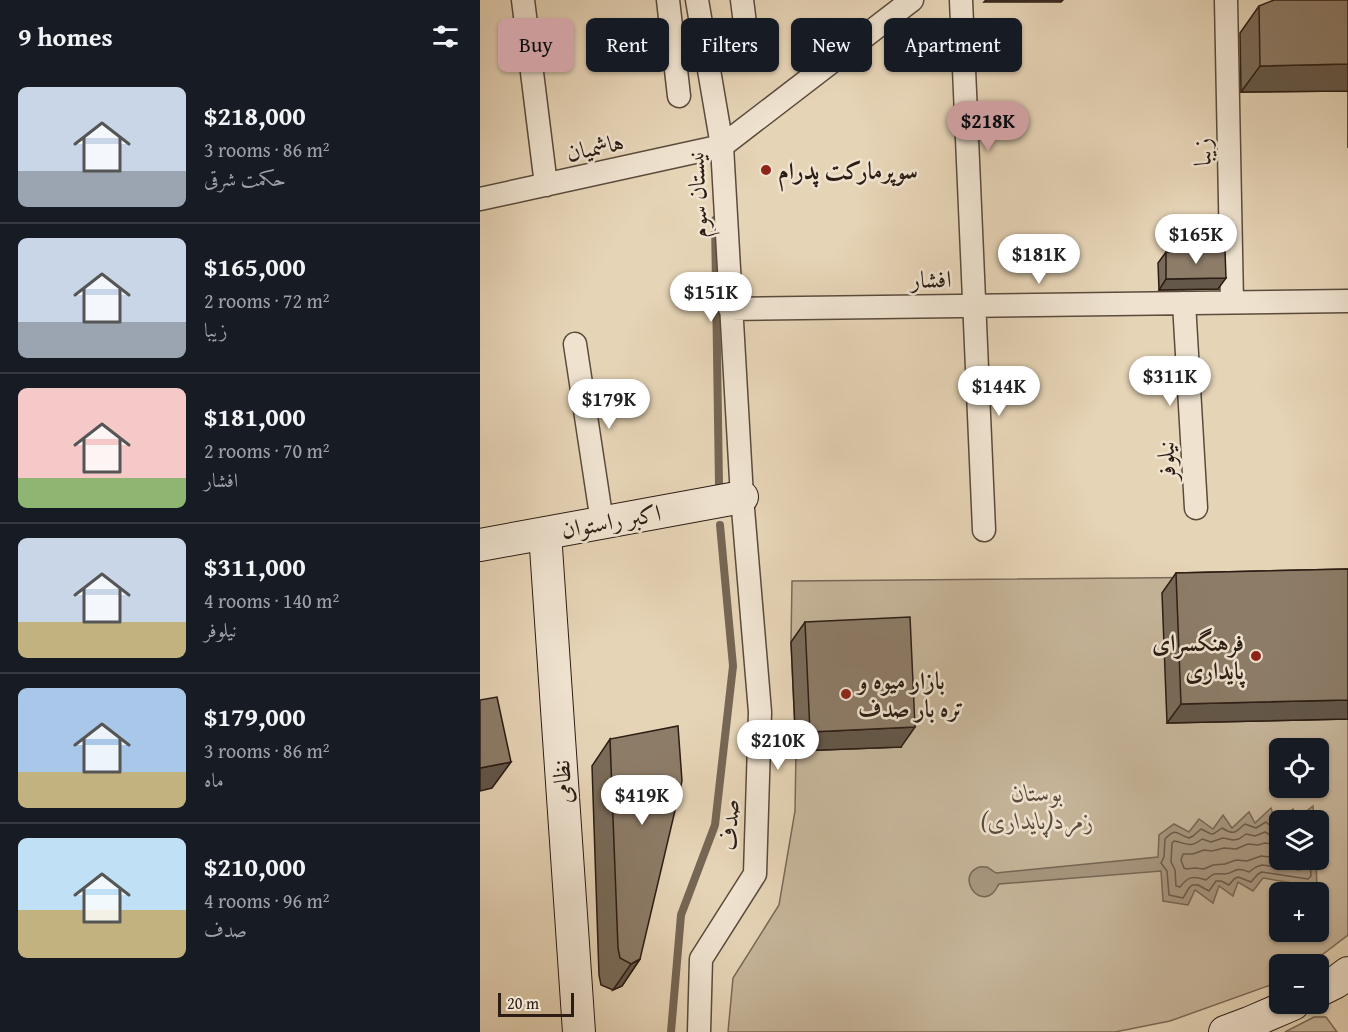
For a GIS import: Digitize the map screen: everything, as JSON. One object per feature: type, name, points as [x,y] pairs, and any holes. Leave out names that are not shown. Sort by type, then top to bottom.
[{"type":"street","points":[[523,0],[546,185]]},
{"type":"street","points":[[668,0],[679,96]]},
{"type":"street","name":"نیستان سوم","points":[[698,0],[722,146],[742,497]]},
{"type":"street","points":[[742,0],[744,18]]},
{"type":"street","points":[[722,146],[912,0]]},
{"type":"street","points":[[961,0],[984,530]]},
{"type":"street","name":"زیبا","points":[[1226,0],[1232,302]]},
{"type":"street","name":"هاشمیان","points":[[480,199],[722,146]]},
{"type":"street","name":"افشار","points":[[730,309],[1348,301]]},
{"type":"street","name":"نیلوفر","points":[[1184,303],[1196,508]]},
{"type":"street","points":[[575,344],[603,522]]},
{"type":"street","name":"اکبر راستوان","points":[[480,544],[742,497]]},
{"type":"street","name":"صدف","points":[[699,1032],[701,959],[755,874],[760,712],[742,497]]},
{"type":"street","name":"نظامی","points":[[545,532],[579,1032]]},
{"type":"street","points":[[1225,1032],[1270,1014]]},
{"type":"green space","name":"بوستان زمرد(پایداری)","points":[[1348,576],[1348,935],[1323,954],[1269,954],[1269,986],[1170,1021],[1115,1032],[728,1032],[733,978],[779,905],[795,811],[796,751],[791,642],[792,581]]},
{"type":"green space","points":[[1314,1017],[1326,1017],[1337,1032],[1285,1032]]},
{"type":"water","points":[[1271,808],[1272,810],[1269,810],[1269,870],[1316,870],[1317,882],[1287,882],[1263,878],[1253,891],[1238,882],[1233,896],[1219,886],[1213,903],[1195,890],[1188,905],[1163,901],[1161,871],[999,884],[993,893],[987,896],[976,894],[969,884],[972,872],[981,867],[987,867],[996,873],[1158,857],[1159,835],[1174,824],[1189,832],[1199,819],[1213,829],[1223,815],[1232,828],[1249,812],[1255,823]]},
{"type":"building","points":[[1274,0],[1348,0],[1348,64],[1260,66],[1259,6]]},
{"type":"building","points":[[1225,251],[1226,278],[1166,279],[1166,252]]},
{"type":"building","name":"فرهنگسرای پایداری","points":[[1348,569],[1348,700],[1181,704],[1176,573]]},
{"type":"building","name":"بازار میوه و تره بار صدف","points":[[910,617],[915,727],[810,732],[805,622]]},
{"type":"building","points":[[497,697],[511,762],[480,768],[480,700]]},
{"type":"building","points":[[678,726],[682,781],[640,959],[631,964],[620,958],[618,948],[610,739]]},
{"type":"waterway","points":[[715,220],[719,485]]},
{"type":"waterway","points":[[671,1032],[681,915],[715,825],[733,666],[720,525]]},
{"type":"place","name":"سوپرمارکت پدرام","points":[[766,170]]},
{"type":"place","name":"فرهنگسرای پایداری","points":[[1256,656]]},
{"type":"place","name":"بازار میوه و تره بار صدف","points":[[846,694]]}]
